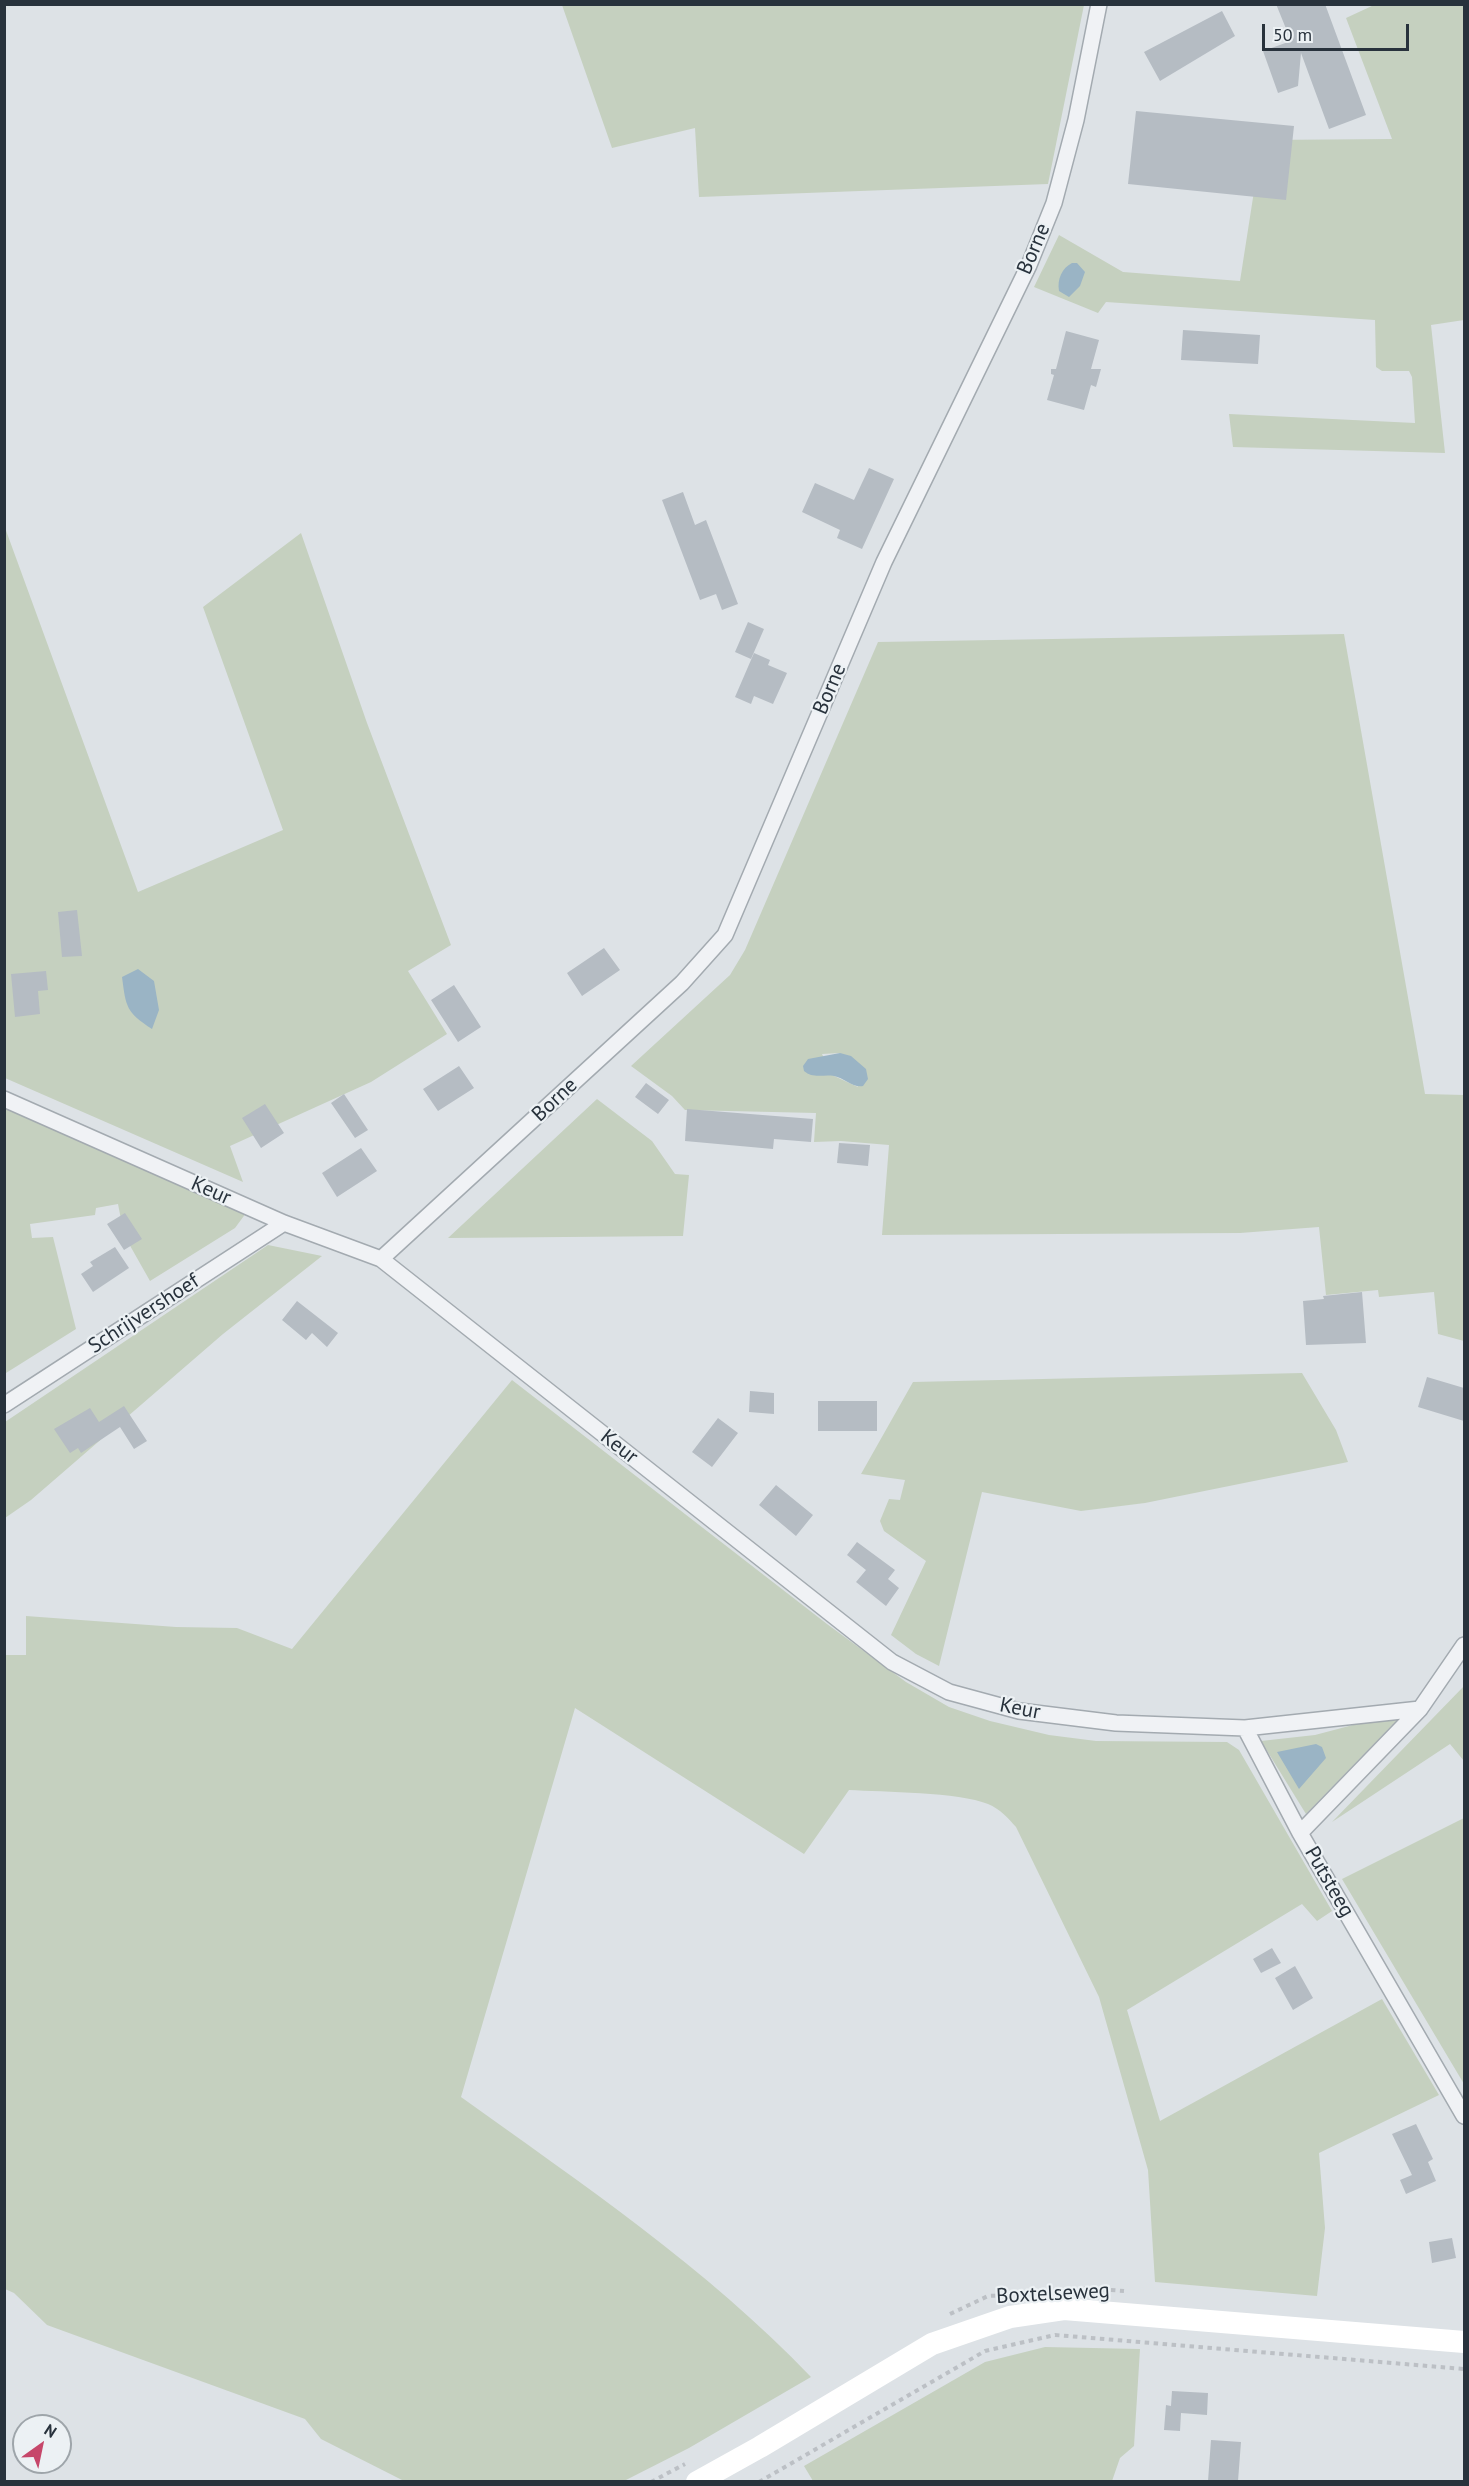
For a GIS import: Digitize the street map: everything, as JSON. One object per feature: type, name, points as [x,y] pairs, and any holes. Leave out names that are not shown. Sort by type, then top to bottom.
[{"type":"main road","name":"Boxtelseweg","points":[[695,2471],[760,2447],[932,2344],[1010,2317],[1064,2309],[1464,2342]]},
{"type":"street","name":"Borne","points":[[381,1259],[682,983],[725,935],[884,562],[1029,265],[1054,203],[1076,120],[1100,4]]},
{"type":"street","name":"Keur","points":[[4,1099],[284,1223],[381,1259],[892,1662],[949,1692],[1019,1712],[1116,1723],[1245,1728],[1420,1709]]},
{"type":"street","name":"Schrijvershoef","points":[[4,1405],[284,1223]]},
{"type":"street","name":"Putsteeg","points":[[1464,1645],[1420,1709],[1300,1833],[1464,2116]]},
{"type":"street","points":[[1245,1728],[1300,1833]]},
{"type":"path","name":"Boxtelseweg","points":[[1078,2289],[1136,2292]]},
{"type":"path","name":"Boxtelseweg","points":[[946,2316],[987,2296],[1010,2295]]},
{"type":"path","name":"Boxtelseweg","points":[[759,2481],[985,2351],[1055,2335],[1464,2369]]},
{"type":"path","points":[[651,2481],[695,2471]]},
{"type":"green space","points":[[562,4],[1084,5],[1048,184],[699,197],[695,128],[612,148]]},
{"type":"green space","points":[[1374,5],[1464,5],[1464,320],[1431,325],[1445,453],[1233,447],[1229,414],[1415,423],[1412,377],[1409,371],[1382,371],[1376,367],[1375,320],[1106,302],[1098,313],[1034,287],[1059,235],[1123,272],[1240,281],[1262,140],[1392,139],[1346,18]]},
{"type":"green space","points":[[4,525],[138,892],[283,830],[203,607],[301,533],[367,723],[451,945],[408,971],[447,1034],[371,1082],[230,1146],[243,1182],[5,1078]]},
{"type":"green space","points":[[1344,634],[1425,1094],[1464,1095],[1464,1341],[1438,1334],[1434,1292],[1379,1297],[1378,1290],[1326,1295],[1319,1227],[1240,1233],[882,1235],[889,1145],[841,1141],[814,1142],[816,1113],[685,1110],[672,1096],[631,1066],[730,975],[745,950],[878,642]],"holes":[[[840,1053],[858,1087],[832,1075],[822,1054]]]},
{"type":"green space","points":[[597,1099],[652,1141],[675,1174],[689,1175],[683,1236],[448,1238]]},
{"type":"green space","points":[[4,1103],[249,1209],[235,1228],[150,1281],[124,1235],[118,1204],[96,1208],[95,1215],[30,1224],[32,1238],[53,1237],[76,1329],[6,1373]]},
{"type":"green space","points":[[268,1245],[322,1256],[223,1334],[31,1500],[5,1518],[5,1422]]},
{"type":"green space","points":[[1302,1373],[1336,1430],[1348,1462],[1145,1503],[1081,1511],[982,1492],[939,1666],[916,1654],[891,1635],[926,1561],[884,1531],[880,1521],[889,1499],[900,1500],[905,1480],[861,1474],[913,1382]]},
{"type":"green space","points":[[512,1380],[827,1624],[906,1682],[949,1707],[990,1721],[1049,1735],[1096,1741],[1227,1742],[1239,1750],[1332,1911],[1317,1921],[1302,1904],[1127,2010],[1160,2121],[1382,1999],[1439,2095],[1319,2153],[1325,2228],[1317,2296],[1155,2282],[1148,2170],[1099,1997],[1016,1827],[1000,1811],[988,1804],[959,1797],[849,1790],[804,1854],[575,1708],[461,2097],[597,2195],[686,2263],[771,2337],[811,2377],[689,2448],[624,2481],[404,2481],[321,2439],[305,2419],[47,2325],[14,2293],[5,2289],[5,1655],[26,1655],[26,1616],[176,1627],[237,1628],[292,1649]]},
{"type":"green space","points":[[1464,1686],[1464,1761],[1450,1744],[1332,1822]]},
{"type":"green space","points":[[1406,1711],[1306,1814],[1261,1741],[1315,1735]]},
{"type":"green space","points":[[1464,1818],[1464,2084],[1342,1879]]},
{"type":"green space","points":[[1045,2347],[1140,2349],[1134,2446],[1120,2458],[1112,2481],[813,2481],[804,2466],[985,2362]]},
{"type":"water","points":[[1072,263],[1077,263],[1085,272],[1080,286],[1069,297],[1059,291],[1059,282],[1063,271]]},
{"type":"water","points":[[138,969],[154,981],[159,1010],[152,1029],[132,1013],[126,1002],[122,977]]},
{"type":"water","points":[[840,1053],[851,1056],[866,1069],[868,1079],[863,1086],[856,1086],[834,1076],[815,1076],[804,1071],[803,1066],[808,1059]]},
{"type":"water","points":[[1316,1744],[1322,1747],[1326,1758],[1299,1789],[1277,1752]]},
{"type":"building","points":[[1276,4],[1325,4],[1366,115],[1329,129],[1301,53],[1298,86],[1278,93],[1263,51],[1291,41]]},
{"type":"building","points":[[1222,11],[1235,36],[1160,81],[1144,52]]},
{"type":"building","points":[[1136,111],[1294,126],[1286,200],[1128,184]]},
{"type":"building","points":[[1183,330],[1260,335],[1258,364],[1181,360]]},
{"type":"building","points":[[1066,331],[1099,340],[1091,369],[1101,369],[1096,387],[1091,385],[1084,410],[1047,400],[1054,375],[1051,374],[1051,369],[1056,369]]},
{"type":"building","points":[[869,468],[894,479],[862,549],[837,538],[840,530],[802,512],[815,483],[854,500]]},
{"type":"building","points":[[683,492],[695,525],[706,520],[738,604],[722,610],[716,594],[700,600],[662,500]]},
{"type":"building","points":[[748,622],[764,629],[751,659],[735,652]]},
{"type":"building","points":[[754,653],[770,660],[768,665],[787,673],[773,704],[754,696],[751,704],[735,697]]},
{"type":"building","points":[[77,910],[82,956],[62,957],[58,912]]},
{"type":"building","points":[[604,948],[620,970],[582,996],[567,973]]},
{"type":"building","points":[[46,971],[48,990],[38,991],[40,1014],[15,1017],[11,974]]},
{"type":"building","points":[[454,985],[481,1027],[458,1042],[431,1000]]},
{"type":"building","points":[[459,1066],[474,1088],[438,1111],[423,1089]]},
{"type":"building","points":[[646,1083],[669,1100],[658,1114],[635,1097]]},
{"type":"building","points":[[344,1094],[368,1130],[355,1138],[331,1103]]},
{"type":"building","points":[[265,1104],[284,1133],[261,1148],[242,1118]]},
{"type":"building","points":[[687,1109],[813,1119],[811,1142],[774,1139],[773,1149],[685,1141]]},
{"type":"building","points":[[839,1143],[870,1145],[868,1166],[837,1163]]},
{"type":"building","points":[[361,1148],[377,1171],[337,1197],[322,1173]]},
{"type":"building","points":[[125,1213],[142,1239],[124,1250],[107,1224]]},
{"type":"building","points":[[115,1247],[129,1268],[93,1292],[81,1274],[93,1266],[90,1262]]},
{"type":"building","points":[[1362,1292],[1366,1343],[1306,1345],[1303,1301],[1324,1299],[1323,1296]]},
{"type":"building","points":[[297,1301],[338,1333],[327,1347],[312,1333],[306,1340],[282,1320]]},
{"type":"building","points":[[1427,1377],[1464,1388],[1464,1421],[1418,1407]]},
{"type":"building","points":[[750,1391],[774,1393],[774,1414],[749,1412]]},
{"type":"building","points":[[818,1401],[877,1401],[877,1431],[818,1431]]},
{"type":"building","points":[[124,1406],[147,1441],[134,1449],[120,1427],[81,1453],[78,1448],[70,1453],[54,1429],[90,1408],[99,1422]]},
{"type":"building","points":[[718,1418],[738,1433],[712,1467],[692,1452]]},
{"type":"building","points":[[776,1485],[813,1515],[796,1536],[759,1505]]},
{"type":"building","points":[[857,1542],[895,1570],[888,1579],[899,1588],[886,1606],[856,1582],[866,1570],[847,1555]]},
{"type":"building","points":[[1272,1948],[1281,1963],[1261,1973],[1253,1959]]},
{"type":"building","points":[[1295,1966],[1313,1998],[1293,2010],[1275,1978]]},
{"type":"building","points":[[1416,2124],[1433,2159],[1428,2162],[1436,2181],[1406,2194],[1400,2180],[1412,2175],[1392,2134]]},
{"type":"building","points":[[1452,2238],[1456,2258],[1432,2263],[1429,2242]]},
{"type":"building","points":[[1172,2391],[1208,2393],[1207,2415],[1181,2413],[1180,2431],[1164,2430],[1166,2405],[1171,2406]]},
{"type":"building","points":[[1211,2440],[1241,2442],[1238,2481],[1208,2481]]}]
